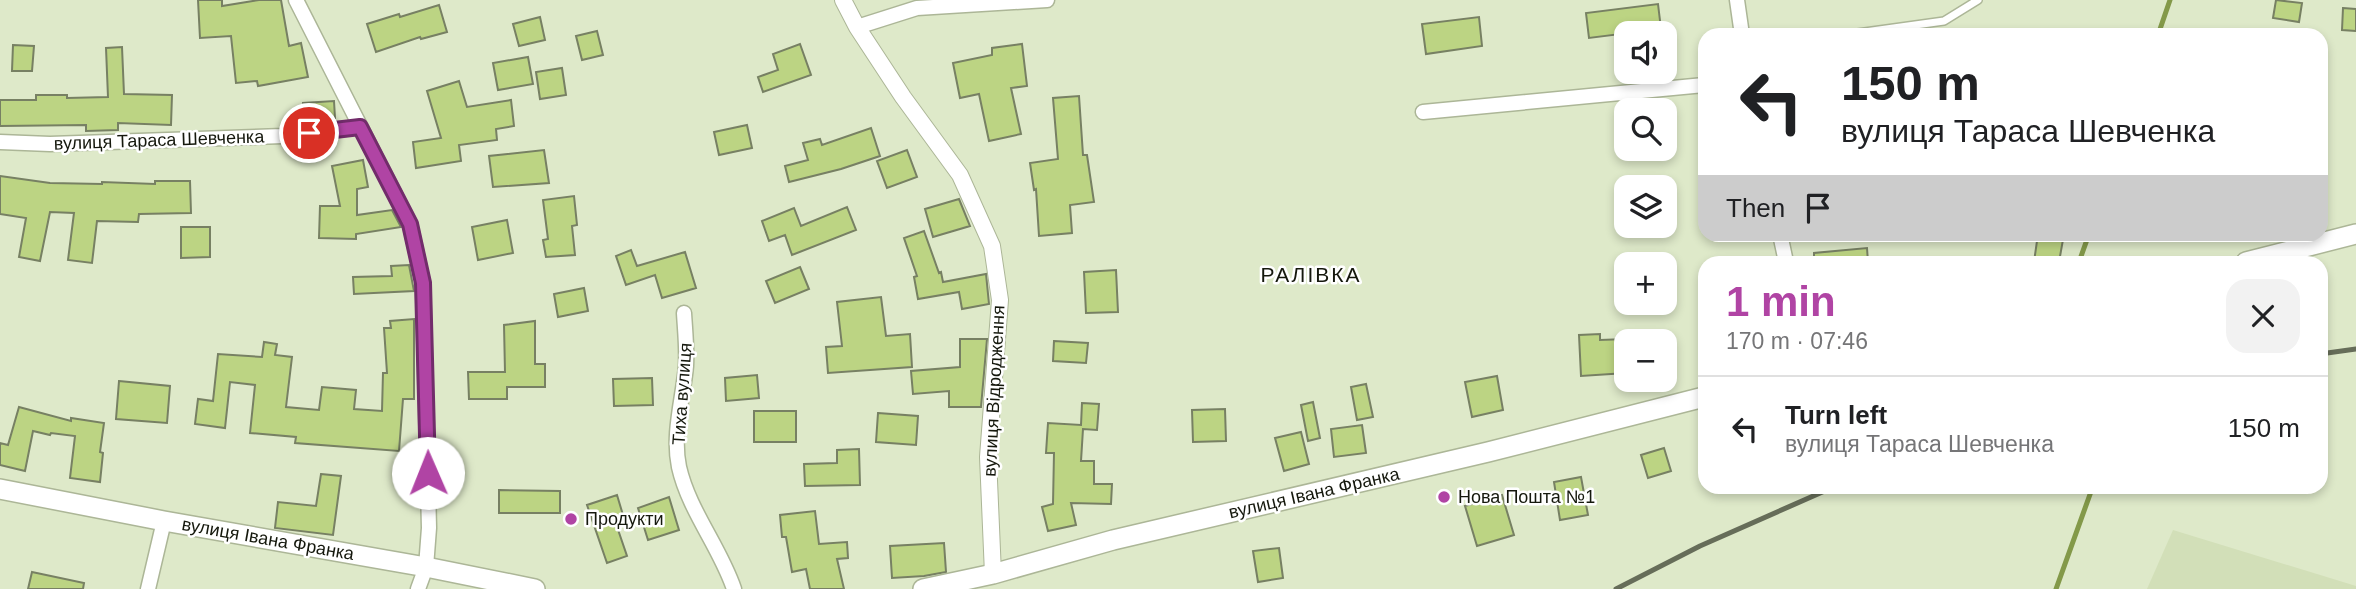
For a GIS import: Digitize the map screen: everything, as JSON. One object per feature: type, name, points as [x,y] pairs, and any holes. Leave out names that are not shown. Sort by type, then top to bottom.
[{"type":"main road","points":[[2328,241],[2356,234]]},
{"type":"main road","points":[[2270,256],[2325,242]]},
{"type":"main road","name":"вулиця Івана Франка","points":[[923,589],[1113,540],[1488,452],[1698,399]]},
{"type":"main road","name":"вулиця Івана Франка","points":[[0,489],[535,589]]},
{"type":"street","points":[[296,0],[410,224],[423,283],[429,528],[426,567],[418,589]]},
{"type":"street","name":"вулиця Відродження","points":[[843,0],[857,27],[903,97],[960,175],[992,246],[1000,300],[988,457],[993,573]]},
{"type":"street","points":[[857,27],[917,8],[1047,0]]},
{"type":"street","points":[[1737,0],[1741,28]]},
{"type":"street","points":[[1423,112],[1698,86]]},
{"type":"street","name":"вулиця Тараса Шевченка","points":[[0,142],[50,145],[283,136],[360,127]]},
{"type":"street","name":"Тиха вулиця","points":[[684,313],[686,365],[677,428],[679,466],[689,497],[725,563],[734,589]]},
{"type":"street","points":[[148,589],[164,521]]},
{"type":"lane","points":[[1894,28],[1944,21],[1978,0]]},
{"type":"shaded area","points":[[2173,530],[2356,586],[2356,589],[2147,589]]},
{"type":"building","points":[[198,0],[222,0],[222,6],[259,0],[281,0],[289,46],[301,43],[308,77],[258,86],[257,81],[236,83],[231,36],[200,38]]},
{"type":"building","points":[[2276,0],[2302,3],[2299,22],[2273,18]]},
{"type":"building","points":[[1658,4],[1660,21],[1614,21],[1614,35],[1589,38],[1586,13]]},
{"type":"building","points":[[439,5],[447,32],[421,39],[420,37],[376,52],[367,24]]},
{"type":"building","points":[[2343,8],[2356,9],[2356,31],[2342,30]]},
{"type":"building","points":[[540,17],[545,40],[519,46],[513,24]]},
{"type":"building","points":[[1479,17],[1482,46],[1426,54],[1422,24]]},
{"type":"building","points":[[597,31],[603,55],[582,60],[576,36]]},
{"type":"building","points":[[800,44],[811,75],[763,92],[758,77],[778,70],[773,54]]},
{"type":"building","points":[[1022,44],[1027,86],[1011,88],[1021,134],[989,141],[979,94],[960,98],[953,63],[992,55],[992,48]]},
{"type":"building","points":[[13,45],[34,46],[32,71],[12,71]]},
{"type":"building","points":[[122,47],[124,94],[172,95],[171,125],[118,123],[118,130],[86,131],[86,125],[0,126],[0,100],[36,100],[36,95],[67,95],[67,98],[108,97],[106,48]]},
{"type":"building","points":[[528,57],[533,84],[498,90],[493,63]]},
{"type":"building","points":[[562,68],[566,95],[540,99],[536,72]]},
{"type":"building","points":[[459,81],[467,107],[511,100],[514,126],[496,129],[497,140],[459,145],[461,161],[416,168],[413,142],[441,138],[427,91]]},
{"type":"building","points":[[1079,96],[1083,155],[1087,155],[1094,202],[1070,205],[1072,233],[1039,236],[1036,189],[1034,190],[1030,163],[1058,159],[1053,98]]},
{"type":"building","points":[[334,101],[335,118],[304,120],[303,103]]},
{"type":"building","points":[[747,125],[752,148],[719,155],[714,132]]},
{"type":"building","points":[[871,128],[880,156],[789,182],[785,166],[808,160],[803,143],[820,139],[822,145]]},
{"type":"building","points":[[544,150],[549,183],[493,187],[489,156]]},
{"type":"building","points":[[907,150],[917,177],[887,188],[877,161]]},
{"type":"building","points":[[363,160],[368,187],[357,189],[357,215],[392,210],[401,227],[356,234],[356,239],[319,238],[320,206],[340,206],[332,166]]},
{"type":"building","points":[[0,176],[50,183],[155,184],[155,181],[190,181],[191,213],[139,214],[138,222],[97,221],[92,263],[68,260],[74,213],[50,212],[40,261],[19,257],[26,218],[0,214]]},
{"type":"building","points":[[574,196],[577,225],[572,226],[575,255],[546,257],[543,240],[548,239],[543,200]]},
{"type":"building","points":[[959,199],[970,226],[933,237],[925,209]]},
{"type":"building","points":[[847,207],[856,230],[792,255],[785,235],[769,241],[762,221],[794,208],[801,226]]},
{"type":"building","points":[[507,220],[513,253],[478,260],[472,227]]},
{"type":"building","points":[[181,227],[210,227],[210,257],[181,258]]},
{"type":"building","points":[[924,231],[943,282],[986,274],[989,304],[962,309],[959,292],[918,299],[914,277],[917,276],[904,238]]},
{"type":"building","points":[[2037,242],[2063,242],[2060,256],[2035,256]]},
{"type":"building","points":[[1867,248],[1868,256],[1814,256],[1814,253]]},
{"type":"building","points":[[631,250],[637,266],[685,252],[696,288],[662,298],[655,275],[626,285],[616,256]]},
{"type":"building","points":[[409,265],[414,291],[354,294],[353,277],[392,276],[391,266]]},
{"type":"building","points":[[800,267],[809,289],[775,303],[766,281]]},
{"type":"building","points":[[1116,270],[1118,312],[1086,313],[1084,272]]},
{"type":"building","points":[[584,288],[588,311],[558,317],[554,294]]},
{"type":"building","points":[[881,297],[886,336],[910,334],[912,367],[828,373],[826,347],[842,346],[837,302]]},
{"type":"building","points":[[414,319],[414,399],[403,399],[399,451],[295,443],[296,437],[250,433],[255,385],[230,382],[225,428],[195,424],[198,399],[213,401],[218,354],[262,357],[264,342],[277,344],[275,355],[292,357],[286,407],[319,410],[322,387],[356,390],[354,409],[382,411],[383,373],[387,373],[384,328],[391,328],[390,321]]},
{"type":"building","points":[[535,321],[535,364],[545,364],[545,387],[507,387],[507,399],[469,399],[468,372],[505,372],[504,325]]},
{"type":"building","points":[[1600,334],[1600,340],[1614,339],[1614,374],[1581,376],[1579,335]]},
{"type":"building","points":[[960,339],[987,339],[981,407],[949,407],[949,391],[913,394],[911,371],[960,367]]},
{"type":"building","points":[[1054,341],[1088,343],[1086,363],[1053,361]]},
{"type":"building","points":[[757,375],[759,398],[726,401],[725,378]]},
{"type":"building","points":[[1497,376],[1503,410],[1472,417],[1465,382]]},
{"type":"building","points":[[652,378],[653,405],[614,406],[613,379]]},
{"type":"building","points":[[119,381],[170,386],[167,423],[116,419]]},
{"type":"building","points":[[1366,384],[1373,417],[1357,420],[1351,387]]},
{"type":"building","points":[[1313,402],[1320,438],[1308,441],[1301,405]]},
{"type":"building","points":[[1082,403],[1099,404],[1097,430],[1083,429],[1081,461],[1094,461],[1094,484],[1112,484],[1111,504],[1071,503],[1076,525],[1048,531],[1042,507],[1053,504],[1054,453],[1046,453],[1048,423],[1081,425]]},
{"type":"building","points":[[19,407],[71,421],[71,418],[104,423],[100,482],[70,478],[75,436],[33,431],[25,471],[0,465],[0,443],[8,445]]},
{"type":"building","points":[[1225,409],[1226,441],[1193,442],[1192,410]]},
{"type":"building","points":[[754,411],[796,411],[796,442],[754,442]]},
{"type":"building","points":[[878,413],[918,416],[916,445],[876,442]]},
{"type":"building","points":[[1362,425],[1366,453],[1334,457],[1331,429]]},
{"type":"building","points":[[1301,432],[1309,464],[1284,471],[1275,438]]},
{"type":"building","points":[[1664,448],[1671,471],[1648,478],[1641,455]]},
{"type":"building","points":[[859,449],[860,485],[805,486],[804,464],[837,463],[837,450]]},
{"type":"building","points":[[321,474],[341,476],[333,535],[275,528],[278,502],[316,506]]},
{"type":"building","points":[[1581,477],[1588,515],[1560,520],[1554,482]]},
{"type":"building","points":[[499,490],[560,491],[560,513],[499,513]]},
{"type":"building","points":[[617,495],[623,515],[614,518],[627,556],[607,563],[587,505]]},
{"type":"building","points":[[1502,495],[1514,535],[1477,546],[1465,506]]},
{"type":"building","points":[[669,497],[679,530],[648,540],[638,508]]},
{"type":"building","points":[[815,511],[819,544],[847,542],[848,558],[837,559],[844,589],[810,589],[806,569],[792,572],[786,537],[782,537],[780,515]]},
{"type":"building","points":[[944,543],[946,572],[892,578],[890,546]]},
{"type":"building","points":[[1279,548],[1283,578],[1258,582],[1253,551]]},
{"type":"building","points":[[32,572],[84,583],[83,589],[28,589]]},
{"type":"waterway","points":[[2160,28],[2170,0]]},
{"type":"waterway","points":[[2081,256],[2086,242]]},
{"type":"waterway","points":[[2056,589],[2090,494]]},
{"type":"railway","points":[[2328,353],[2356,349]]},
{"type":"railway","points":[[1616,589],[1700,546],[1818,494]]},
{"type":"place","name":"Нова Пошта №1","points":[[1444,497]]},
{"type":"place","name":"Продукти","points":[[571,519]]},
{"type":"district","name":"РАЛІВКА","points":[[1311,275]]},
{"type":"route","points":[[309,133],[360,127],[410,224],[423,283],[428,473]]}]
